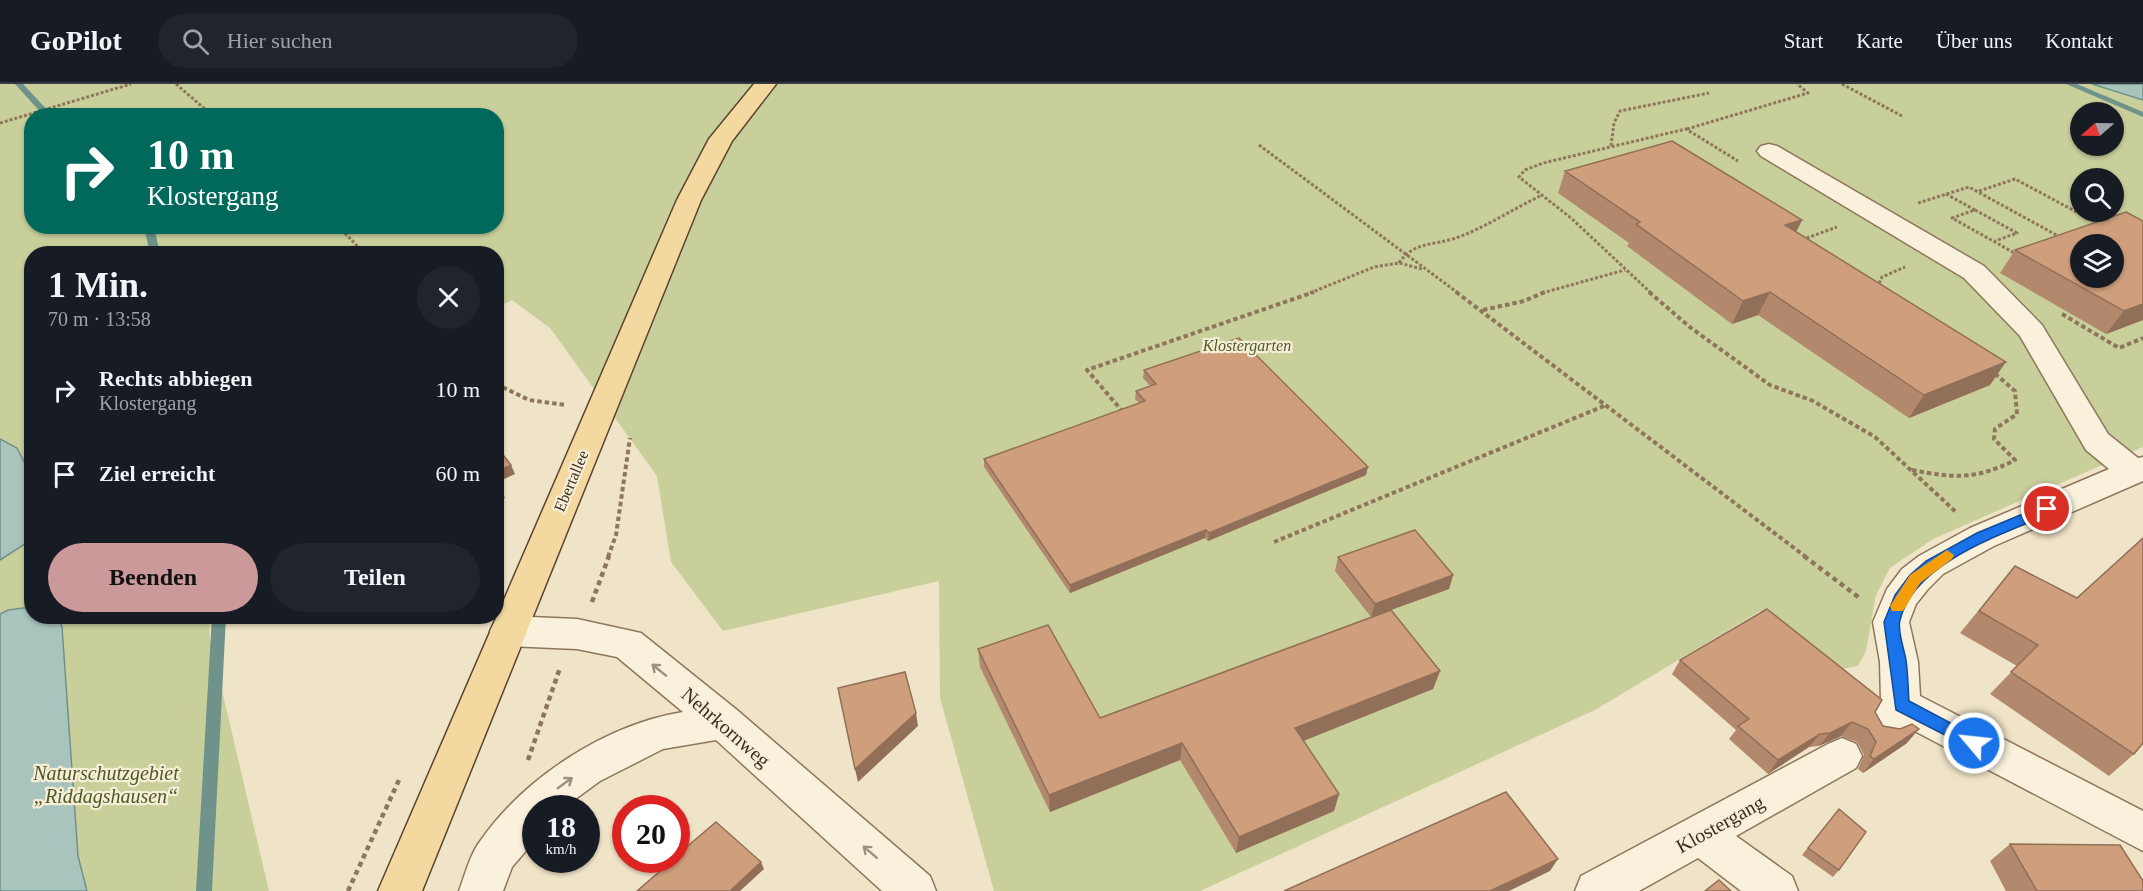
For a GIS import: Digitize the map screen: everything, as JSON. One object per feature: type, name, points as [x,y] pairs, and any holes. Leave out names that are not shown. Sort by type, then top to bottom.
[{"type":"main road","name":"Ebertallee","points":[[400,891],[704,168],[740,112],[765,84]]},
{"type":"street","points":[[1769,151],[1974,272],[2032,331],[2097,442],[2138,470]]},
{"type":"street","points":[[2138,470],[1982,537],[1931,565],[1915,579],[1900,599],[1891,622],[1899,662],[1894,715],[2143,832]]},
{"type":"street","name":"Nehrkornweg","points":[[508,631],[577,634],[628,644],[723,722],[914,891]]},
{"type":"street","points":[[481,891],[495,855],[543,799],[586,768],[657,733],[723,722]]},
{"type":"street","name":"Klostergang","points":[[1597,891],[1842,756]]},
{"type":"street","points":[[1701,834],[1776,891]]},
{"type":"path","points":[[47,108],[131,84]]},
{"type":"path","points":[[176,84],[204,108]]},
{"type":"path","points":[[1797,84],[1808,93],[1686,129],[1611,146],[1525,170],[1520,177],[1571,218],[1625,270],[1691,328],[1770,385],[1813,401],[1875,437],[1982,537]]},
{"type":"path","points":[[1842,84],[1902,116]]},
{"type":"path","points":[[1611,146],[1614,123],[1620,111],[1710,93]]},
{"type":"path","points":[[0,123],[24,115]]},
{"type":"path","points":[[1686,129],[1739,161]]},
{"type":"path","points":[[1258,145],[1482,311],[1891,622]]},
{"type":"path","points":[[1978,192],[2015,179],[2104,226]]},
{"type":"path","points":[[1881,216],[1969,187],[2066,240]]},
{"type":"path","points":[[1946,194],[2017,233],[1994,241]]},
{"type":"path","points":[[1399,263],[1405,254],[1430,242],[1452,239],[1542,195]]},
{"type":"path","points":[[1975,210],[1952,218],[2021,256]]},
{"type":"path","points":[[1810,244],[1804,239],[1844,225],[1837,220]]},
{"type":"path","points":[[346,234],[357,246]]},
{"type":"path","points":[[1129,420],[1087,370],[1296,299],[1374,267],[1399,263],[1430,273]]},
{"type":"path","points":[[1482,311],[1524,301],[1547,291],[1625,270]]},
{"type":"path","points":[[1912,470],[1960,480],[1993,472],[2014,460],[1994,439],[1995,429],[2017,414],[2015,391],[1990,370]]},
{"type":"path","points":[[504,390],[516,398],[540,404],[603,406]]},
{"type":"path","points":[[1274,542],[1604,406]]},
{"type":"green space","points":[[0,84],[2143,84],[2143,447],[1933,539],[1890,568],[1876,595],[1866,651],[1858,666],[1841,669],[1760,611],[1595,710],[1200,891],[994,891],[940,698],[939,581],[723,631],[671,562],[657,476],[550,328],[512,300],[504,304],[504,246],[24,246],[24,624],[209,624],[210,639],[269,891],[0,891]]},
{"type":"water","points":[[2092,84],[2143,84],[2143,100]]},
{"type":"water","points":[[0,439],[17,448],[24,462],[24,545],[0,560]]},
{"type":"water","points":[[24,608],[24,624],[61,624],[62,627],[78,856],[87,891],[0,891],[0,614],[8,610]]},
{"type":"building","points":[[1672,141],[1802,220],[1785,225],[2006,362],[1924,395],[1770,292],[1743,301],[1636,224],[1640,222],[1565,171]]},
{"type":"building","points":[[2126,212],[2143,221],[2143,304],[2124,311],[2083,288],[2124,288],[2124,234],[2070,234],[2070,281],[2015,250],[2097,222],[2124,222],[2124,213]]},
{"type":"building","points":[[1239,338],[1368,467],[1209,533],[1206,530],[1070,585],[984,459],[1145,401],[1136,391],[1156,384],[1144,370]]},
{"type":"building","points":[[504,456],[511,465],[504,468]]},
{"type":"building","points":[[1415,530],[1453,575],[1375,604],[1338,557]]},
{"type":"building","points":[[2143,538],[2143,743],[2134,754],[2011,672],[2038,645],[1979,611],[2015,566],[2077,598]]},
{"type":"building","points":[[1767,609],[1882,700],[1875,712],[1883,726],[1900,729],[1912,724],[1919,729],[1874,759],[1870,756],[1876,742],[1868,729],[1852,722],[1830,733],[1820,734],[1778,760],[1738,726],[1749,719],[1680,660]]},
{"type":"building","points":[[1391,610],[1440,671],[1295,728],[1339,794],[1239,837],[1182,743],[1049,795],[978,649],[1048,625],[1100,718]]},
{"type":"building","points":[[905,672],[916,713],[855,769],[838,688]]},
{"type":"building","points":[[1506,792],[1558,859],[1490,891],[1284,891]]},
{"type":"building","points":[[1839,809],[1866,832],[1839,870],[1808,848]]},
{"type":"building","points":[[716,822],[761,862],[730,891],[637,891],[658,873],[690,873],[690,844]]},
{"type":"building","points":[[2010,844],[2120,845],[2143,881],[2143,891],[2037,891]]},
{"type":"building","points":[[1719,880],[1731,891],[1705,891]]},
{"type":"waterway","points":[[19,84],[42,108]]},
{"type":"waterway","points":[[2070,84],[2143,115]]},
{"type":"waterway","points":[[151,234],[153,246]]},
{"type":"waterway","points":[[204,891],[219,624]]},
{"type":"slow traffic","points":[[1897,606],[1915,579],[1947,555]]},
{"type":"route","points":[[1974,743],[1901,705],[1899,662],[1891,622],[1900,599],[1915,579],[1931,565],[1982,537],[2047,509]]},
{"type":"park label","name":"Klostergarten","points":[[1247,345]]},
{"type":"park label","name":"Naturschutzgebiet „Riddagshausen“","points":[[106,784]]}]
